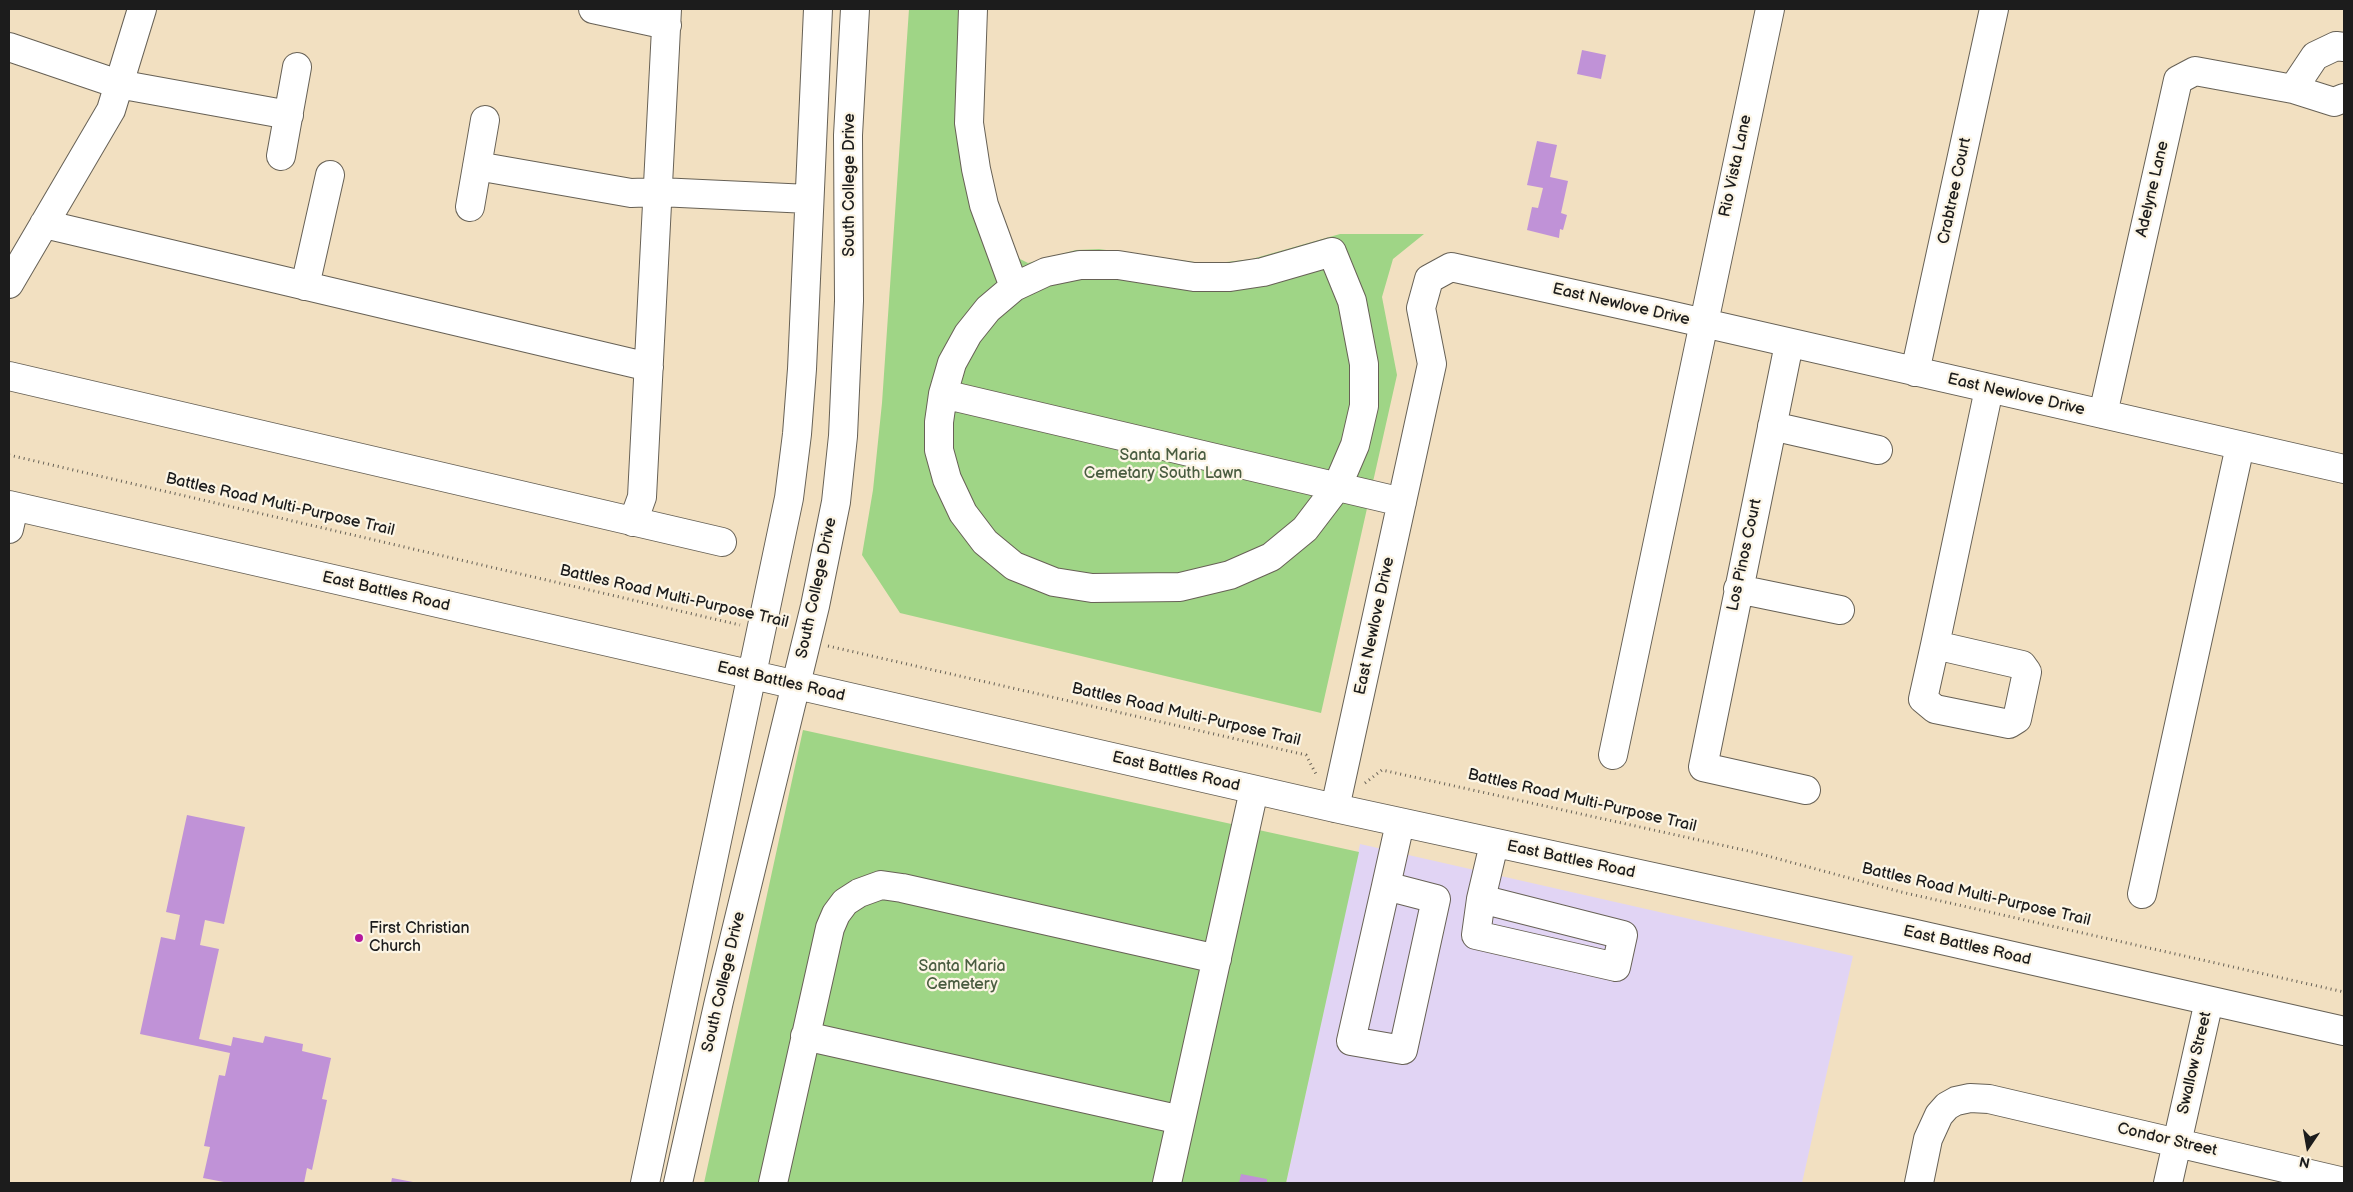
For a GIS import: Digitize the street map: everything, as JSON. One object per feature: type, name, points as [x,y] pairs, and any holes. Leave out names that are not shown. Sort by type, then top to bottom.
[{"type":"street","points":[[9,284],[111,110],[142,9]]},
{"type":"street","points":[[593,9],[667,17],[642,497],[633,522]]},
{"type":"street","name":"South College Drive","points":[[645,1183],[789,498],[797,434],[818,9]]},
{"type":"street","name":"South College Drive","points":[[678,1183],[827,554],[836,502],[843,436],[850,301],[848,136],[855,9]]},
{"type":"street","points":[[972,9],[969,123],[984,205],[1014,287]]},
{"type":"street","name":"Rio Vista Lane","points":[[1613,755],[1770,9]]},
{"type":"street","name":"Crabtree Court","points":[[1915,372],[1994,9]]},
{"type":"street","points":[[2293,89],[2315,56],[2336,46],[2344,47]]},
{"type":"street","points":[[9,47],[118,84],[289,115]]},
{"type":"street","points":[[282,156],[297,67]]},
{"type":"street","name":"Adelyne Lane","points":[[2103,414],[2178,80],[2195,71],[2293,89],[2334,102],[2344,98]]},
{"type":"street","points":[[470,207],[485,120]]},
{"type":"street","points":[[477,166],[631,194],[659,192],[809,198]]},
{"type":"street","points":[[305,286],[330,176]]},
{"type":"street","points":[[44,224],[649,366]]},
{"type":"street","points":[[1332,252],[1352,301],[1364,364],[1364,406],[1355,445],[1338,487],[1305,529],[1271,556],[1230,575],[1180,587],[1092,588],[1054,582],[1014,566],[985,542],[963,513],[947,479],[940,450],[939,422],[943,394],[952,363],[968,334],[988,309],[1014,287],[1046,272],[1080,265],[1118,265],[1194,277],[1230,276],[1263,272],[1332,252]]},
{"type":"street","name":"East Newlove Drive","points":[[1335,808],[1432,364],[1421,308],[1429,279],[1451,268],[1703,323],[2344,469]]},
{"type":"street","name":"Los Pinos Court","points":[[1789,344],[1703,767],[1806,790]]},
{"type":"street","points":[[9,376],[722,542]]},
{"type":"street","points":[[1935,645],[1989,389]]},
{"type":"street","points":[[943,394],[1402,502]]},
{"type":"street","points":[[1772,426],[1878,450]]},
{"type":"street","points":[[2142,894],[2240,446]]},
{"type":"street","name":"East Battles Road","points":[[10,514],[751,676],[1494,844],[1911,933],[2344,1031]]},
{"type":"street","points":[[1738,589],[1840,610]]},
{"type":"street","points":[[1168,1183],[1254,790]]},
{"type":"street","points":[[1386,886],[1436,899],[1403,1050],[1351,1041],[1400,823]]},
{"type":"street","points":[[1481,899],[1623,935],[1616,967],[1476,936],[1481,899],[1494,844]]},
{"type":"street","points":[[773,1183],[830,928],[836,914],[845,902],[859,892],[881,885],[902,888],[1217,959]]},
{"type":"street","name":"Swallow Street","points":[[2168,1183],[2209,1001]]},
{"type":"street","points":[[805,1036],[1181,1120]]},
{"type":"street","name":"Condor Street","points":[[1919,1183],[1928,1139],[1939,1115],[1947,1106],[1956,1101],[1970,1098],[1989,1098],[2344,1182]]},
{"type":"path","name":"Battles Road Multi-Purpose Trail","points":[[9,455],[762,631]]},
{"type":"path","name":"Battles Road Multi-Purpose Trail","points":[[806,641],[1306,755],[1335,808]]},
{"type":"path","name":"Battles Road Multi-Purpose Trail","points":[[1362,786],[1382,770],[1753,852],[1901,892],[2344,992]]},
{"type":"shaded area","points":[[1360,844],[1853,956],[1802,1183],[1286,1183]]},
{"type":"green space","name":"Santa Maria Cemetary South Lawn","points":[[909,9],[985,9],[981,107],[984,147],[998,208],[1015,253],[1020,259],[1028,263],[1076,250],[1099,249],[1209,264],[1252,259],[1340,234],[1424,234],[1393,259],[1382,297],[1397,375],[1321,713],[900,613],[862,555],[873,490],[882,403]]},
{"type":"green space","name":"Santa Maria Cemetery","points":[[803,730],[1359,852],[1286,1183],[704,1183]]},
{"type":"building","points":[[1582,50],[1606,55],[1601,79],[1577,74]]},
{"type":"building","points":[[1537,141],[1557,145],[1550,177],[1568,181],[1561,213],[1567,215],[1563,230],[1560,229],[1559,238],[1527,230],[1532,207],[1538,208],[1543,188],[1527,185]]},
{"type":"building","points":[[187,815],[245,827],[224,924],[205,920],[200,945],[219,949],[199,1039],[231,1046],[233,1037],[263,1043],[265,1036],[303,1044],[302,1051],[331,1058],[322,1099],[327,1100],[312,1170],[307,1168],[304,1183],[229,1183],[203,1178],[210,1147],[204,1146],[219,1075],[225,1076],[230,1053],[140,1034],[161,937],[175,940],[180,915],[166,912]]},
{"type":"building","points":[[1241,1174],[1267,1179],[1267,1183],[1239,1183]]},
{"type":"building","points":[[392,1178],[413,1182],[413,1183],[391,1183]]},
{"type":"place","name":"First Christian Church","points":[[359,938]]}]
